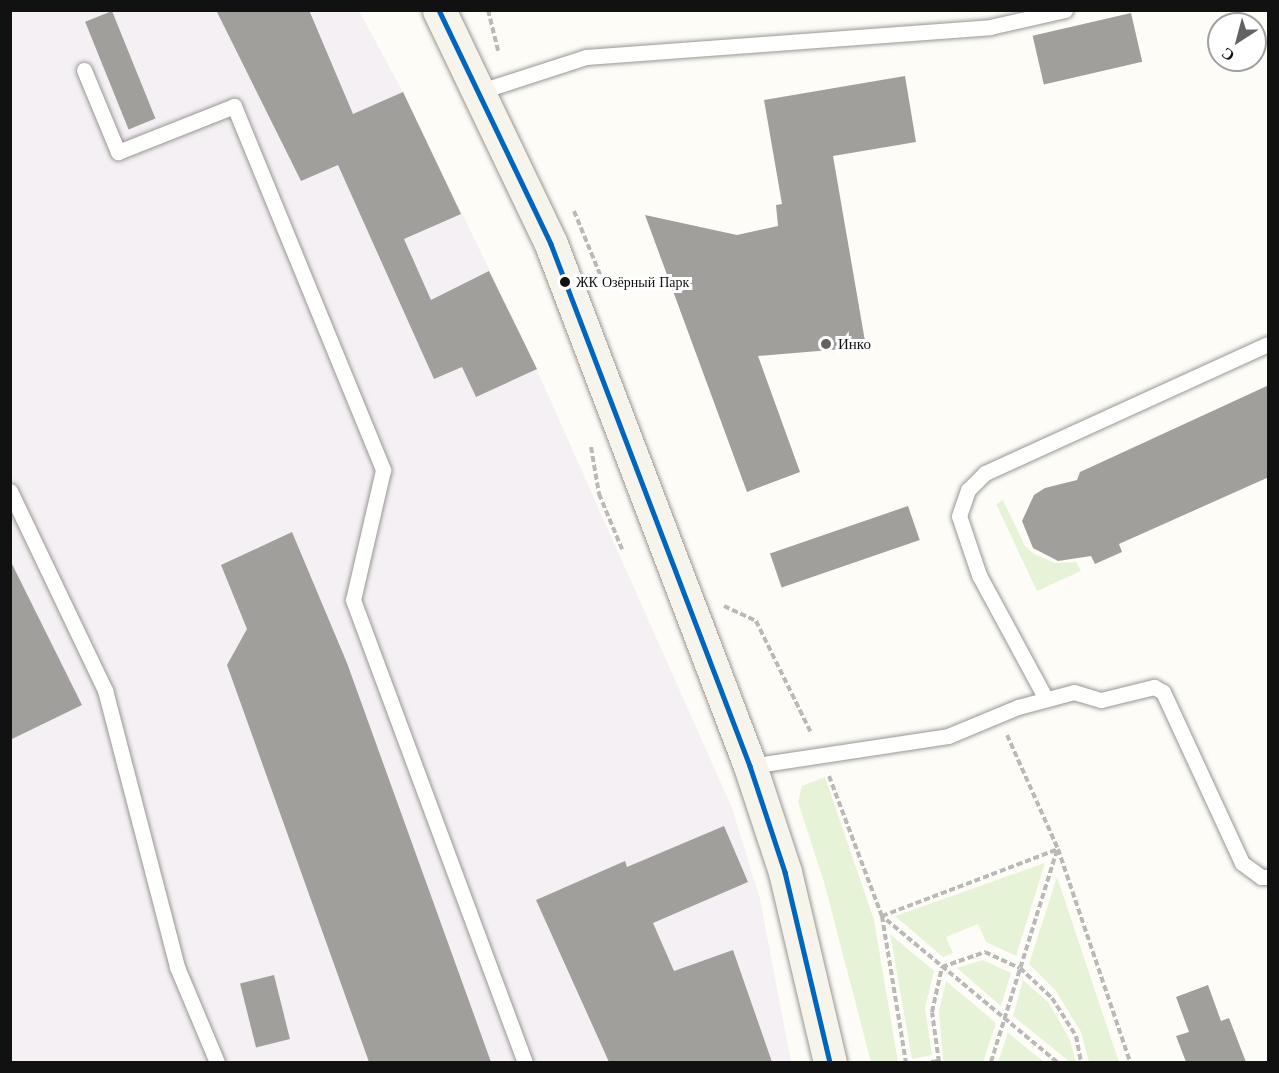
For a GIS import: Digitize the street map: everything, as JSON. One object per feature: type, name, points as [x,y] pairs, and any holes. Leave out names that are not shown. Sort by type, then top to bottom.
[{"type":"street","points":[[439,10],[492,88],[750,766],[785,872],[830,1062]]},
{"type":"lane","points":[[492,88],[586,57],[990,27],[1065,10]]},
{"type":"lane","points":[[84,70],[118,152],[234,106],[383,470],[353,600],[525,1062]]},
{"type":"lane","points":[[1046,699],[979,575],[959,516],[968,490],[986,473],[1269,344]]},
{"type":"lane","points":[[10,491],[105,690],[177,967],[217,1062]]},
{"type":"lane","points":[[750,766],[948,736],[1046,699],[1074,692],[1101,700],[1154,687],[1163,692],[1242,863],[1261,877],[1269,877]]},
{"type":"path","points":[[488,10],[492,88]]},
{"type":"path","points":[[573,208],[609,296]]},
{"type":"path","points":[[720,597],[724,607],[756,621],[820,754],[882,916],[906,1062]]},
{"type":"path","points":[[998,716],[1058,849],[1130,1062]]},
{"type":"path","points":[[882,916],[1058,849]]},
{"type":"path","points":[[991,1062],[1058,849]]},
{"type":"path","points":[[882,916],[1057,1062]]},
{"type":"path","points":[[942,967],[985,952],[1020,968],[1052,998],[1076,1036],[1081,1062]]},
{"type":"path","points":[[931,1062],[939,1061],[932,1012],[942,967]]},
{"type":"shaded area","points":[[10,11],[359,11],[403,92],[524,341],[732,808],[760,899],[791,1062],[11,1062]]},
{"type":"green space","points":[[1003,500],[1025,546],[1034,554],[1055,563],[1076,562],[1081,571],[1037,591],[996,504]]},
{"type":"green space","points":[[825,777],[874,920],[898,1062],[871,1062],[824,882],[798,802],[802,786]]},
{"type":"green space","points":[[1045,863],[1016,956],[986,942],[978,924],[946,937],[953,953],[943,957],[895,916]]},
{"type":"green space","points":[[1057,877],[1119,1062],[1089,1062],[1081,1032],[1056,991],[1029,964]]},
{"type":"green space","points":[[890,934],[934,971],[925,1008],[932,1055],[912,1059]]},
{"type":"green space","points":[[983,960],[1011,973],[1001,1006],[957,968]]},
{"type":"green space","points":[[1023,980],[1049,1003],[1070,1040],[1076,1062],[1070,1062],[1013,1016]]},
{"type":"green space","points":[[946,981],[996,1023],[983,1062],[945,1062],[943,1059],[939,1011]]},
{"type":"green space","points":[[1008,1033],[1044,1062],[998,1062]]},
{"type":"building","points":[[216,10],[309,10],[353,114],[403,92],[461,214],[404,239],[431,300],[489,271],[537,369],[476,397],[462,367],[434,379],[338,165],[301,181]]},
{"type":"building","points":[[112,11],[155,119],[129,129],[85,22]]},
{"type":"building","points":[[1131,13],[1142,62],[1044,84],[1033,36]]},
{"type":"building","name":"Инко","points":[[905,76],[916,142],[833,156],[866,347],[758,356],[800,472],[747,492],[645,215],[737,235],[778,226],[776,205],[782,204],[764,100]]},
{"type":"building","points":[[1269,385],[1269,477],[1119,544],[1122,552],[1095,564],[1091,556],[1058,561],[1033,548],[1022,521],[1034,495],[1045,488],[1077,480],[1080,472]]},
{"type":"building","points":[[908,506],[920,540],[782,588],[770,554]]},
{"type":"building","points":[[292,532],[347,663],[491,1062],[369,1062],[227,665],[247,629],[221,565]]},
{"type":"building","points":[[10,560],[82,705],[10,740]]},
{"type":"building","points":[[724,826],[748,882],[653,923],[674,971],[733,950],[772,1062],[609,1062],[536,900],[625,861],[627,867]]},
{"type":"building","points":[[274,975],[290,1039],[256,1048],[240,983]]},
{"type":"building","points":[[1208,985],[1221,1021],[1229,1018],[1246,1062],[1186,1062],[1176,1036],[1189,1032],[1176,997]]},
{"type":"transit line","points":[[439,10],[551,244],[750,766],[785,872],[830,1062]]},
{"type":"place","name":"ЖК Озёрный Парк","points":[[565,282]]},
{"type":"place","name":"Инко","points":[[826,344]]}]
